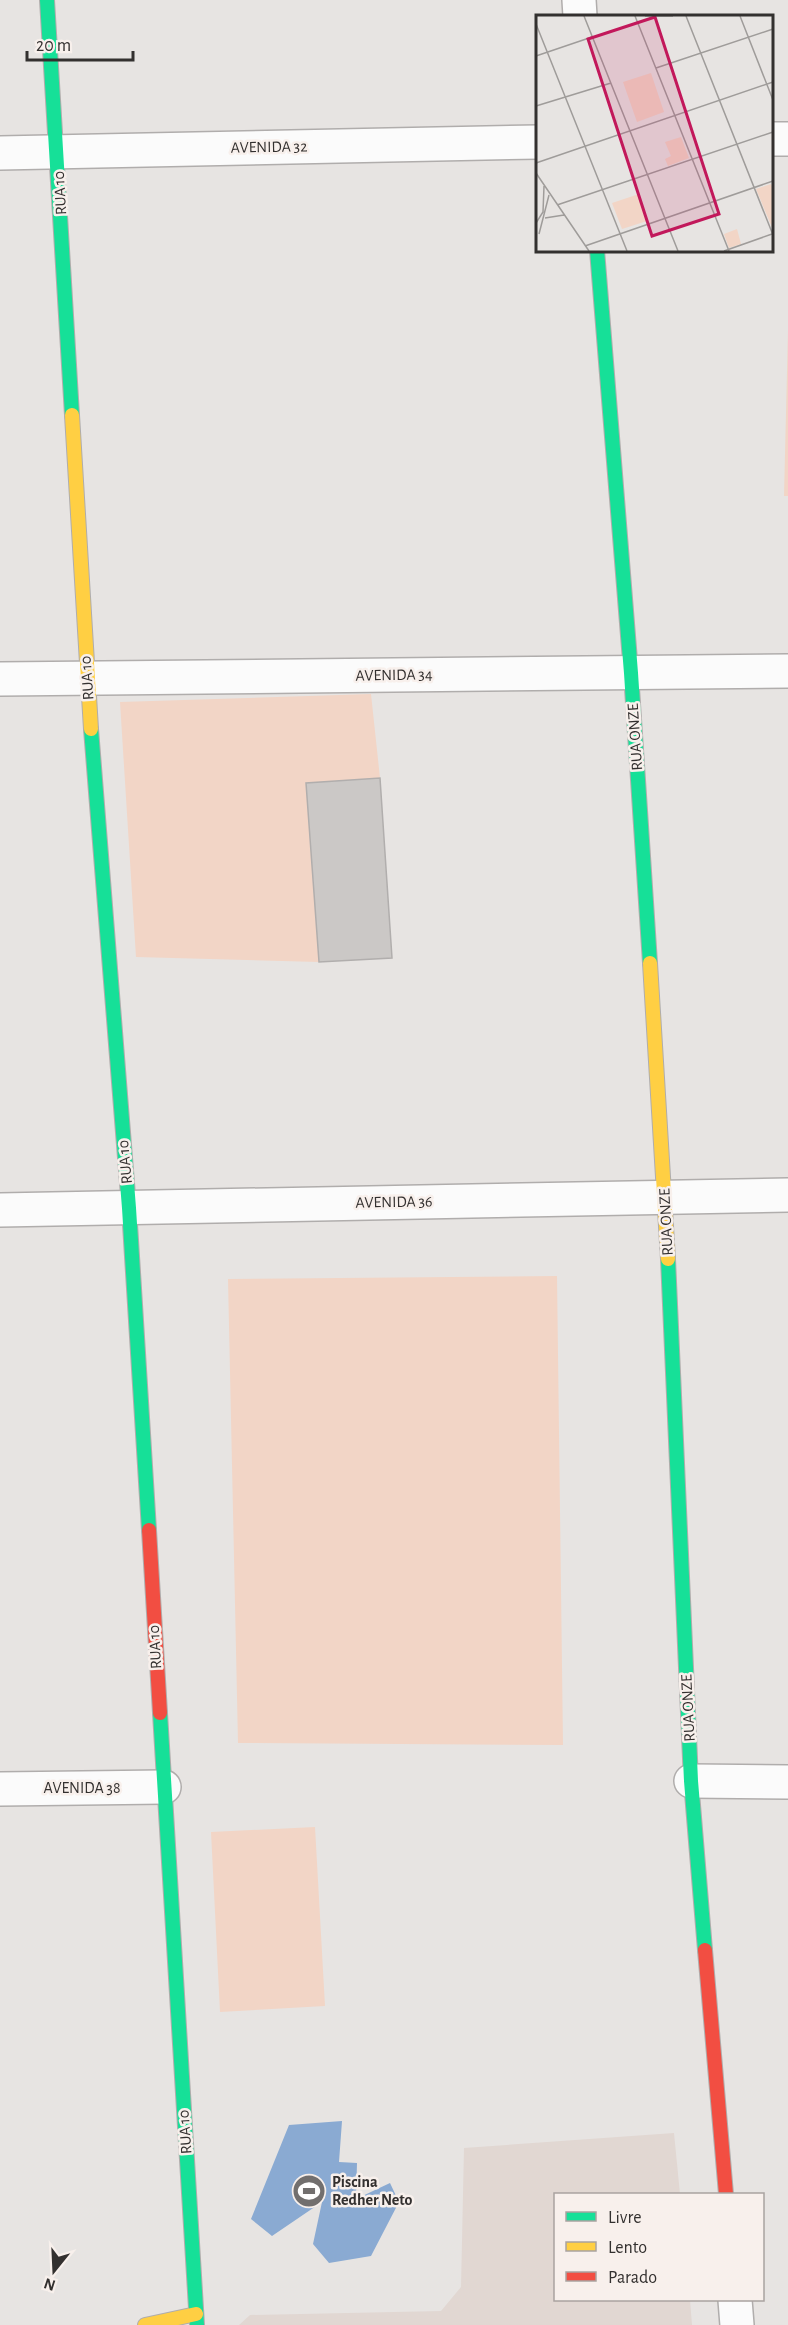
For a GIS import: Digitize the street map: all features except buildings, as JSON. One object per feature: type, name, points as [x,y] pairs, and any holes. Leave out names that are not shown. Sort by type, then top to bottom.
[{"type":"street","name":"RUA 10","points":[[47,0],[87,677],[129,1208],[196,2320]]},
{"type":"street","points":[[579,0],[580,15]]},
{"type":"street","name":"AVENIDA 32","points":[[0,153],[536,142]]},
{"type":"street","name":"RUA ONZE","points":[[597,252],[631,673],[665,1197],[691,1781],[726,2193]]},
{"type":"street","name":"AVENIDA 34","points":[[0,679],[788,671]]},
{"type":"street","name":"AVENIDA 36","points":[[0,1210],[788,1195]]},
{"type":"street","points":[[691,1781],[788,1782]]},
{"type":"street","name":"AVENIDA 38","points":[[0,1789],[164,1787]]},
{"type":"street","points":[[735,2301],[737,2325]]},
{"type":"street","points":[[146,2325],[196,2320]]},
{"type":"shaded area","points":[[788,330],[788,496],[784,496]]},
{"type":"shaded area","points":[[371,694],[380,778],[306,783],[319,962],[136,957],[120,702]]},
{"type":"shaded area","points":[[557,1276],[563,1745],[238,1743],[228,1279]]},
{"type":"shaded area","points":[[315,1827],[325,2006],[220,2012],[211,1832]]},
{"type":"shaded area","points":[[674,2133],[680,2193],[554,2193],[554,2301],[690,2301],[692,2325],[239,2325],[250,2315],[441,2311],[461,2287],[464,2148]]},
{"type":"water","name":"Piscina Redher Neto","points":[[342,2121],[339,2162],[357,2163],[356,2199],[390,2183],[399,2202],[371,2256],[329,2263],[313,2244],[322,2202],[272,2236],[251,2219],[289,2125]]},
{"type":"traffic: fast","points":[[47,0],[72,415]]},
{"type":"traffic: fast","points":[[597,252],[631,673],[650,963]]},
{"type":"traffic: fast","points":[[91,729],[129,1208],[149,1530]]},
{"type":"traffic: fast","points":[[668,1259],[691,1781],[705,1950]]},
{"type":"traffic: fast","points":[[160,1713],[197,2325]]},
{"type":"traffic: slow","points":[[72,415],[91,729]]},
{"type":"traffic: slow","points":[[650,963],[668,1259]]},
{"type":"traffic: slow","points":[[145,2325],[196,2314]]},
{"type":"traffic: jam","points":[[149,1530],[160,1713]]},
{"type":"traffic: jam","points":[[705,1950],[726,2193]]},
{"type":"place","name":"Piscina Redher Neto","points":[[309,2191]]}]
